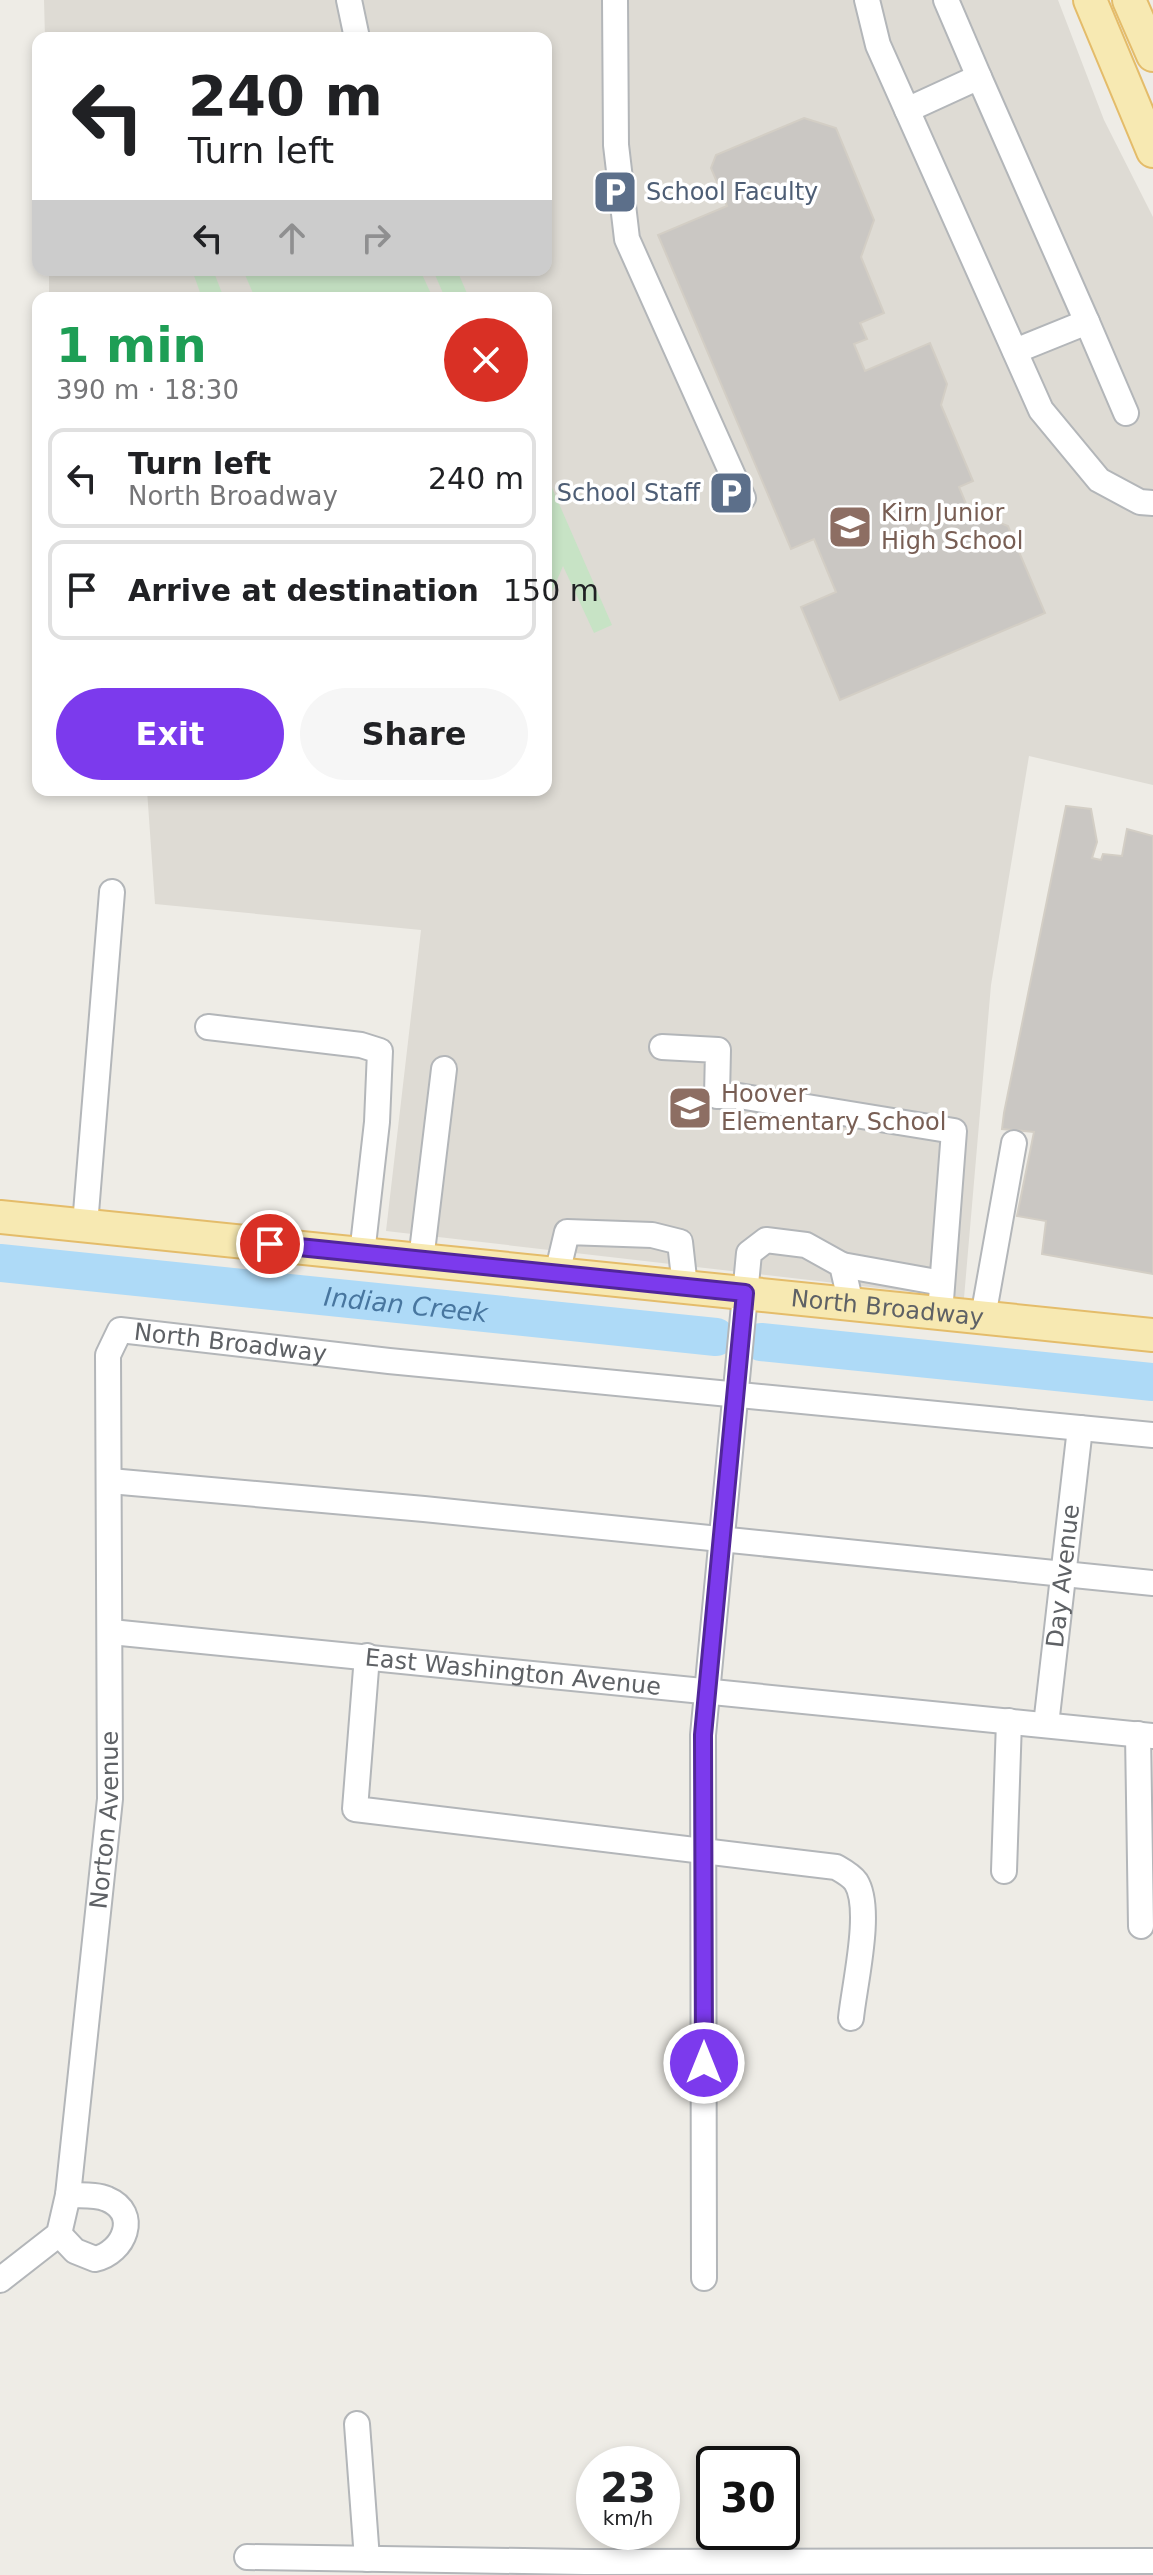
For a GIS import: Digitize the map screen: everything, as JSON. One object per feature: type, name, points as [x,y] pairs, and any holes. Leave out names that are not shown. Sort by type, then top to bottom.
[{"type":"main road","points":[[1090,0],[1153,151]]},
{"type":"main road","points":[[1129,0],[1153,55]]},
{"type":"main road","name":"North Broadway","points":[[0,1217],[851,1304],[941,1298],[983,1317],[1153,1335]]},
{"type":"street","points":[[349,0],[356,32]]},
{"type":"street","points":[[615,0],[616,145],[627,239],[743,498]]},
{"type":"street","points":[[867,0],[878,45],[1041,410],[1099,480],[1140,502],[1153,503]]},
{"type":"street","points":[[946,0],[1126,413]]},
{"type":"street","points":[[907,110],[979,77]]},
{"type":"street","points":[[1015,351],[1087,322]]},
{"type":"street","points":[[85,1225],[112,892]]},
{"type":"street","points":[[208,1027],[361,1045],[380,1051],[377,1122],[362,1254]]},
{"type":"street","points":[[662,1047],[718,1050],[717,1096],[739,1096],[954,1131],[941,1298],[842,1265],[806,1245],[766,1240],[749,1253],[706,1690],[702,1761],[704,2278]]},
{"type":"street","points":[[421,1260],[444,1069]]},
{"type":"street","points":[[983,1317],[1014,1143]]},
{"type":"street","points":[[557,1274],[567,1232],[652,1235],[680,1242],[685,1287]]},
{"type":"street","points":[[842,1265],[851,1304]]},
{"type":"street","name":"North Broadway","points":[[120,1330],[1153,1435]]},
{"type":"street","name":"Norton Avenue","points":[[59,2234],[68,2195],[110,1799],[108,1355],[120,1330]]},
{"type":"street","name":"Day Avenue","points":[[1046,1725],[1080,1428]]},
{"type":"street","points":[[110,1481],[1153,1583]]},
{"type":"street","name":"East Washington Avenue","points":[[111,1632],[1145,1735]]},
{"type":"street","points":[[367,1656],[355,1809],[703,1848],[836,1867],[857,1884],[863,1918],[851,2018]]},
{"type":"street","points":[[1004,1871],[1009,1721]]},
{"type":"street","points":[[1141,1926],[1145,1735]]},
{"type":"street","points":[[0,2280],[59,2234],[75,2251],[95,2259],[117,2250],[124,2240],[126,2228],[118,2206],[107,2199],[68,2195]]},
{"type":"street","points":[[357,2424],[367,2559]]},
{"type":"street","points":[[247,2557],[601,2568],[1153,2561]]},
{"type":"shaded area","name":"Kirn Junior High School","points":[[44,0],[1058,0],[1104,120],[1153,217],[1153,785],[1029,756],[991,985],[964,1298],[386,1231],[421,930],[155,904],[147,796],[552,796],[552,292],[49,292],[49,276],[552,276],[552,32],[45,32]]},
{"type":"green space","points":[[194,276],[215,276],[222,292],[200,292]]},
{"type":"green space","points":[[246,276],[423,276],[430,292],[252,292]]},
{"type":"green space","points":[[436,276],[460,276],[466,292],[442,292]]},
{"type":"green space","points":[[552,488],[612,625],[594,633],[563,566],[552,592]]},
{"type":"building","name":"Kirn Junior High School","points":[[804,118],[836,128],[874,220],[861,257],[884,313],[860,323],[867,339],[854,344],[865,371],[930,343],[947,384],[941,405],[973,481],[959,487],[969,511],[1008,526],[1045,613],[840,700],[801,607],[836,592],[814,539],[791,549],[658,235],[727,206],[711,168],[716,155]]},
{"type":"building","points":[[1066,806],[1091,809],[1097,842],[1092,858],[1101,860],[1103,854],[1122,856],[1127,829],[1153,836],[1153,1274],[1042,1254],[1046,1221],[1017,1216],[1034,1132],[1002,1129]]},
{"type":"waterway","name":"Indian Creek","points":[[0,1263],[716,1337]]},
{"type":"waterway","name":"Indian Creek","points":[[761,1342],[1153,1382]]},
{"type":"place","name":"School Faculty","points":[[615,192]]},
{"type":"place","name":"School Staff","points":[[731,493]]},
{"type":"place","name":"Kirn Junior High School","points":[[850,527]]},
{"type":"place","name":"Hoover Elementary School","points":[[690,1108]]},
{"type":"route","points":[[270,1244],[745,1293],[703,1735],[704,2063]]}]
